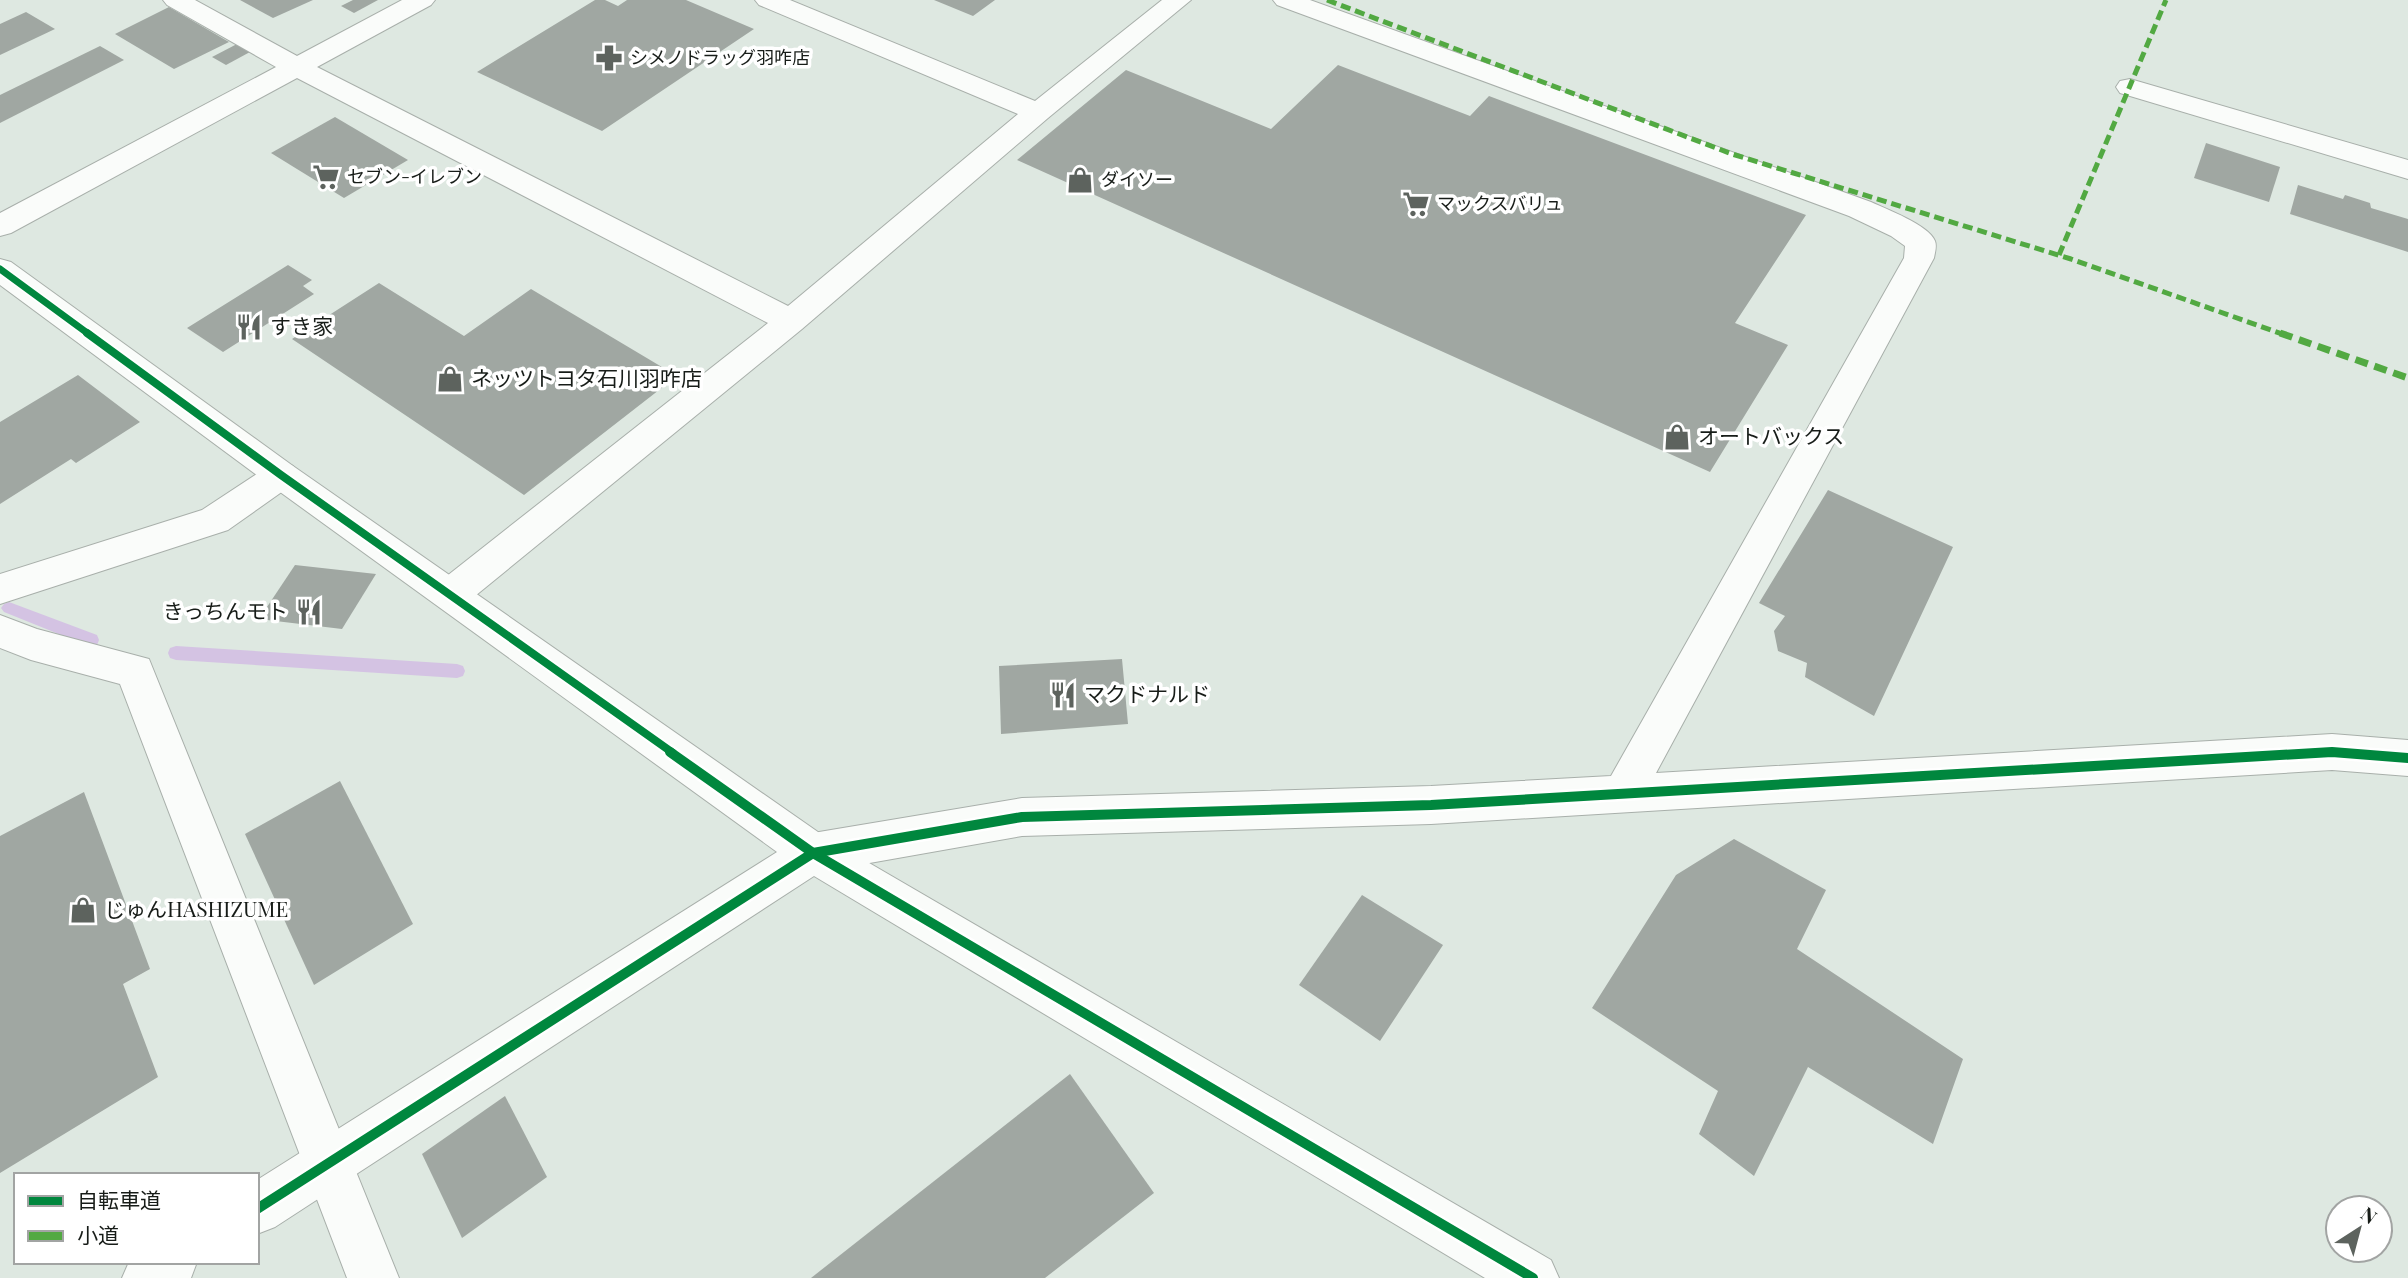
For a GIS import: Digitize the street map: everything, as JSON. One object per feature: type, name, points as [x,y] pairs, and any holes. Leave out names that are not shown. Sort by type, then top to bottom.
[{"type":"street","points":[[176,0],[298,68],[791,321]]},
{"type":"street","points":[[0,226],[422,0]]},
{"type":"street","points":[[768,0],[1038,112]]},
{"type":"street","points":[[451,594],[791,321],[1038,112],[1178,0]]},
{"type":"street","points":[[1286,0],[1860,209],[1902,229],[1921,243],[1919,258],[1623,792]]},
{"type":"street","points":[[2130,87],[2408,170]]},
{"type":"street","points":[[0,269],[281,475],[813,853],[1509,1273]]},
{"type":"street","points":[[2,586],[215,520],[281,475]]},
{"type":"street","points":[[0,631],[31,644],[135,671],[373,1278]]},
{"type":"street","points":[[259,1208],[813,853],[1022,817],[1432,804],[2332,752],[2408,758]]},
{"type":"street","points":[[148,1278],[169,1264]]},
{"type":"building","points":[[240,0],[313,0],[273,18]]},
{"type":"building","points":[[353,0],[378,0],[354,13],[341,6]]},
{"type":"building","points":[[595,0],[605,0],[618,6],[627,0],[686,0],[754,29],[602,131],[477,72]]},
{"type":"building","points":[[934,0],[995,0],[973,16]]},
{"type":"building","points":[[169,7],[229,42],[174,69],[115,34]]},
{"type":"building","points":[[26,12],[55,29],[0,55],[0,24]]},
{"type":"building","points":[[237,44],[250,52],[226,65],[212,57]]},
{"type":"building","points":[[100,46],[124,60],[0,123],[0,95]]},
{"type":"building","points":[[1338,65],[1470,116],[1489,96],[1806,215],[1735,323],[1788,345],[1710,472],[1017,160],[1126,70],[1271,129]]},
{"type":"building","points":[[335,117],[408,160],[344,198],[271,153]]},
{"type":"building","points":[[2206,143],[2280,167],[2269,202],[2194,178]]},
{"type":"building","points":[[2298,185],[2343,199],[2345,195],[2370,203],[2371,208],[2408,219],[2408,252],[2290,214]]},
{"type":"building","points":[[288,265],[312,280],[303,286],[314,294],[223,352],[187,328]]},
{"type":"building","points":[[379,283],[464,336],[531,289],[677,376],[524,495],[292,339]]},
{"type":"building","points":[[78,375],[140,422],[76,463],[71,459],[0,504],[0,422]]},
{"type":"building","points":[[1828,490],[1953,547],[1874,716],[1805,677],[1807,663],[1778,651],[1774,631],[1785,616],[1759,603]]},
{"type":"building","points":[[295,565],[376,574],[342,629],[259,619]]},
{"type":"building","name":"マクドナルド","points":[[1122,659],[1128,724],[1001,734],[999,666]]},
{"type":"building","points":[[340,781],[413,924],[314,985],[245,834]]},
{"type":"building","points":[[84,792],[150,969],[123,984],[158,1077],[0,1173],[0,836]]},
{"type":"building","points":[[1734,839],[1826,890],[1797,949],[1963,1059],[1933,1144],[1808,1067],[1754,1176],[1699,1134],[1718,1091],[1592,1008],[1676,875]]},
{"type":"building","points":[[1362,895],[1443,945],[1380,1041],[1299,985]]},
{"type":"building","points":[[1070,1074],[1154,1193],[1045,1278],[811,1278]]},
{"type":"building","points":[[505,1096],[547,1177],[462,1238],[422,1154]]},
{"type":"waterway","points":[[9,608],[91,640]]},
{"type":"waterway","points":[[176,653],[457,671]]},
{"type":"marked path","points":[[1327,0],[1732,154],[2071,259],[2408,378]]},
{"type":"marked path","points":[[2059,255],[2166,0]]},
{"type":"cycle path","points":[[0,269],[281,475],[813,853],[1533,1278]]},
{"type":"cycle path","points":[[259,1208],[813,853],[1022,817],[1431,805],[2332,752],[2408,758]]},
{"type":"place","name":"シメノドラッグ羽咋店","points":[[609,58]]},
{"type":"place","name":"セブン-イレブン","points":[[326,177]]},
{"type":"place","name":"ダイソー","points":[[1080,180]]},
{"type":"place","name":"マックスバリュ","points":[[1416,204]]},
{"type":"place","name":"すき家","points":[[249,327]]},
{"type":"place","name":"ネッツトヨタ石川羽咋店","points":[[450,379]]},
{"type":"place","name":"オートバックス","points":[[1677,437]]},
{"type":"place","name":"きっちんモト","points":[[309,612]]},
{"type":"place","name":"マクドナルド","points":[[1063,695]]},
{"type":"place","name":"じゅんHASHIZUME","points":[[83,910]]}]
